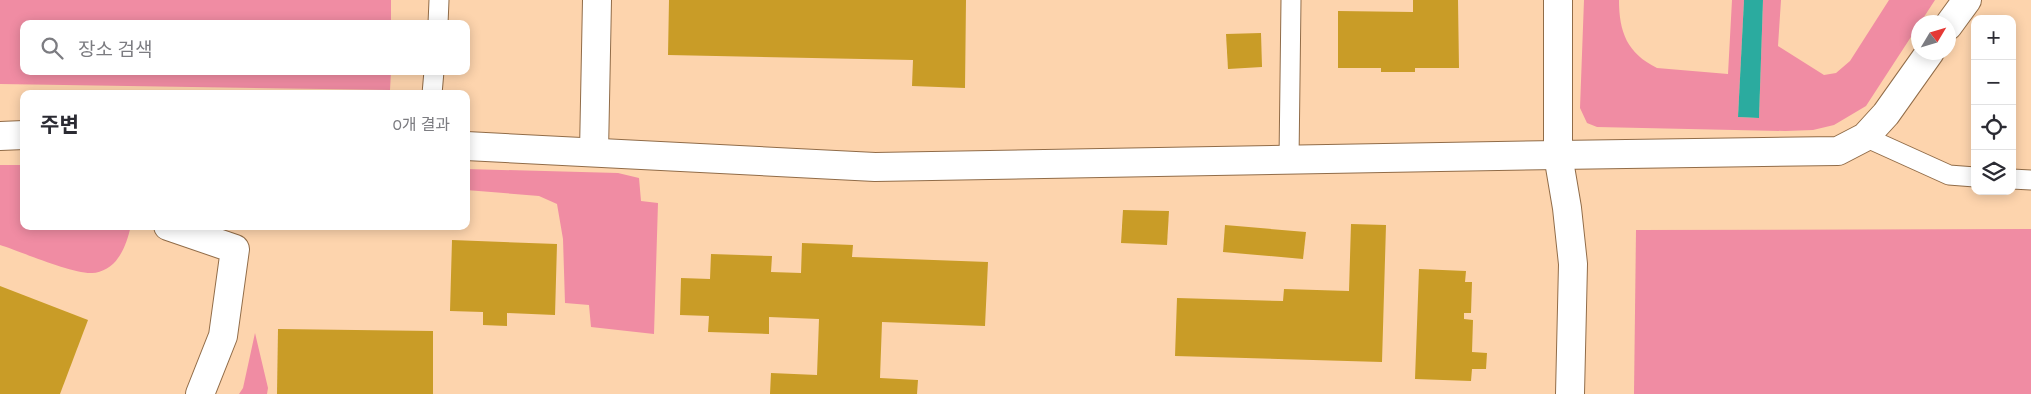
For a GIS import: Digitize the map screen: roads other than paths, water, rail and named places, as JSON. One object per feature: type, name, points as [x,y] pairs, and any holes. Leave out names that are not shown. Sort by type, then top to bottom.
[{"type":"street","points":[[594,152],[597,0]]},
{"type":"street","points":[[1558,0],[1558,155],[1567,208],[1573,264],[1570,394]]},
{"type":"street","points":[[1956,15],[1967,0]]},
{"type":"street","points":[[470,146],[875,167],[1838,151],[1865,137],[1886,114],[1924,60]]},
{"type":"street","points":[[0,136],[20,135]]},
{"type":"street","points":[[180,230],[235,249],[223,336],[200,394]]},
{"type":"lane","points":[[438,20],[439,0]]},
{"type":"lane","points":[[1289,160],[1291,0]]},
{"type":"lane","points":[[432,90],[434,75]]},
{"type":"lane","points":[[1865,137],[1949,176],[1971,177]]},
{"type":"lane","points":[[2016,179],[2031,180]]},
{"type":"water","points":[[1744,0],[1763,0],[1759,118],[1738,117]]}]
